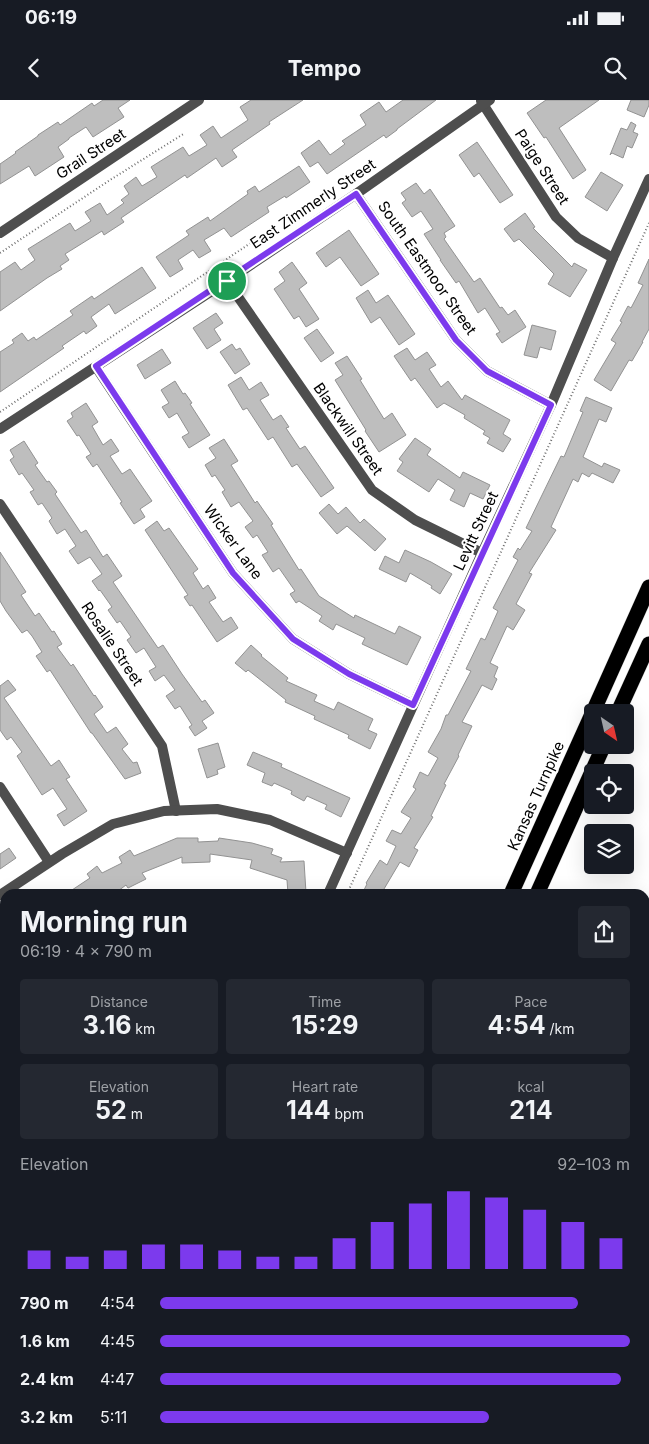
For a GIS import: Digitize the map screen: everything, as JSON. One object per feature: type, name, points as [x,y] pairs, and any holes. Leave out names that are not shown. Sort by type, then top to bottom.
[{"type":"highway","name":"Kansas Turnpike","points":[[597,704],[649,588]]},
{"type":"highway","points":[[622,704],[649,644]]},
{"type":"highway","name":"Kansas Turnpike","points":[[513,889],[584,733]]},
{"type":"highway","points":[[540,889],[600,754]]},
{"type":"street","name":"Grail Street","points":[[0,232],[199,100]]},
{"type":"street","name":"East Zimmerly Street","points":[[0,429],[227,281],[356,194],[484,102]]},
{"type":"street","name":"Paige Street","points":[[484,102],[556,217],[578,238],[613,258]]},
{"type":"street","name":"Levitt Street","points":[[330,889],[551,405],[613,258],[649,179]]},
{"type":"street","name":"South Eastmoor Street","points":[[356,194],[456,340],[487,371],[551,405]]},
{"type":"street","name":"Blackwill Street","points":[[227,281],[372,490],[416,520],[482,553]]},
{"type":"street","name":"Wicker Lane","points":[[96,366],[233,573],[293,639],[349,674],[413,705]]},
{"type":"street","name":"Rosalie Street","points":[[0,504],[162,746],[176,811]]},
{"type":"street","points":[[0,788],[49,862]]},
{"type":"street","points":[[9,889],[49,862],[113,824],[164,811],[217,810],[270,820],[347,854]]},
{"type":"path","points":[[0,253],[185,132]]},
{"type":"path","points":[[349,889],[649,223]]},
{"type":"path","points":[[0,412],[258,238]]},
{"type":"building","points":[[103,100],[130,100],[118,108],[124,117],[93,137],[86,127],[69,138],[58,147],[64,157],[35,176],[29,166],[0,184],[0,164],[58,122],[60,125],[92,103],[94,106]]},
{"type":"building","points":[[251,100],[303,100],[269,122],[270,124],[232,150],[237,157],[222,167],[216,158],[187,178],[185,175],[121,218],[124,222],[104,235],[102,231],[65,254],[69,260],[60,266],[62,269],[0,311],[0,272],[15,262],[21,270],[35,260],[28,249],[70,223],[75,231],[91,221],[85,212],[100,203],[107,215],[124,203],[121,200],[129,194],[124,186],[136,177],[142,186],[157,177],[151,167],[183,147],[189,156],[207,145],[200,135],[213,126],[221,138],[248,120],[240,107]]},
{"type":"building","points":[[403,100],[436,100],[386,138],[384,135],[327,174],[318,162],[310,167],[301,153],[319,140],[330,155],[345,144],[342,141],[366,125],[360,115],[379,102],[386,112]]},
{"type":"building","points":[[546,100],[599,100],[559,128],[586,170],[573,179],[546,137],[544,138],[527,113]]},
{"type":"building","points":[[631,100],[649,100],[644,117],[627,110]]},
{"type":"building","points":[[631,122],[636,125],[633,132],[638,134],[632,148],[627,146],[623,158],[612,153],[610,155],[621,128],[627,130]]},
{"type":"building","points":[[477,142],[513,195],[500,203],[479,173],[474,177],[459,155]]},
{"type":"building","points":[[299,166],[310,182],[286,198],[285,196],[267,207],[269,212],[231,237],[224,228],[204,240],[211,251],[199,258],[193,250],[178,260],[183,269],[170,277],[156,257],[189,235],[186,231],[208,217],[210,221],[248,194],[247,191],[255,186],[259,192]]},
{"type":"building","points":[[601,172],[623,185],[607,211],[585,197]]},
{"type":"building","points":[[416,183],[424,194],[430,189],[455,226],[444,233],[446,237],[444,239],[474,282],[480,278],[500,308],[502,307],[508,315],[515,310],[526,327],[502,343],[496,334],[500,332],[485,308],[478,313],[459,281],[456,283],[424,234],[433,229],[421,211],[412,217],[402,203],[406,200],[401,193]]},
{"type":"building","points":[[525,213],[535,227],[533,228],[572,267],[574,263],[587,270],[570,297],[548,284],[554,274],[519,239],[514,242],[504,229]]},
{"type":"building","points":[[349,230],[379,274],[361,286],[340,257],[326,267],[316,253]]},
{"type":"building","points":[[649,259],[649,329],[632,361],[629,360],[611,391],[594,380],[616,343],[611,340],[622,322],[620,321],[628,306],[631,308],[643,285],[638,283]]},
{"type":"building","points":[[292,262],[307,283],[299,289],[319,319],[306,327],[299,316],[294,319],[274,289],[285,281],[279,272]]},
{"type":"building","points":[[142,267],[156,288],[115,314],[109,304],[91,317],[97,326],[86,334],[84,331],[62,346],[64,348],[0,392],[0,352],[14,343],[12,340],[22,333],[28,341],[34,337],[36,340],[73,315],[70,311],[92,296],[94,299]]},
{"type":"building","points":[[368,290],[376,303],[388,295],[415,334],[399,345],[380,317],[371,323],[356,298]]},
{"type":"building","points":[[216,313],[223,323],[214,329],[221,340],[207,349],[193,328]]},
{"type":"building","points":[[532,325],[556,331],[551,350],[540,347],[537,358],[524,355]]},
{"type":"building","points":[[317,329],[334,353],[321,362],[304,338]]},
{"type":"building","points":[[232,344],[236,350],[240,348],[250,364],[235,374],[220,352]]},
{"type":"building","points":[[407,348],[415,360],[427,352],[436,365],[429,369],[441,387],[448,381],[462,400],[465,395],[510,420],[503,434],[511,439],[503,452],[487,443],[490,438],[483,434],[485,431],[464,418],[465,415],[444,403],[437,408],[415,378],[411,381],[394,356]]},
{"type":"building","points":[[162,349],[171,363],[145,379],[137,365]]},
{"type":"building","points":[[347,356],[384,419],[392,413],[406,435],[379,452],[335,380],[343,375],[335,363]]},
{"type":"building","points":[[241,377],[249,390],[261,382],[269,395],[260,400],[273,420],[281,415],[289,427],[286,428],[300,449],[305,446],[334,488],[321,497],[297,464],[292,467],[273,437],[268,440],[247,408],[243,410],[228,385]]},
{"type":"building","points":[[175,381],[183,394],[185,393],[192,403],[190,404],[210,435],[189,448],[182,437],[189,433],[177,413],[169,418],[162,407],[169,403],[161,390]]},
{"type":"building","points":[[586,397],[612,408],[606,422],[599,419],[583,457],[602,467],[604,463],[620,470],[613,483],[592,473],[589,477],[582,473],[578,482],[573,479],[551,527],[556,530],[529,573],[532,574],[516,604],[525,610],[513,630],[507,626],[490,663],[498,667],[494,677],[497,679],[492,690],[482,685],[462,722],[472,726],[444,784],[446,785],[431,816],[433,817],[414,848],[418,850],[409,867],[400,862],[384,889],[364,889],[366,883],[380,860],[387,865],[396,846],[386,841],[392,830],[401,834],[411,818],[401,812],[416,789],[413,787],[420,772],[428,776],[438,758],[428,752],[471,671],[466,669],[481,638],[485,640],[498,611],[493,608],[518,560],[513,557],[518,548],[520,550],[532,531],[526,528],[561,456],[564,457],[583,412],[580,411]]},
{"type":"building","points":[[86,403],[98,422],[92,426],[103,445],[111,439],[119,451],[110,456],[122,474],[130,469],[152,501],[140,509],[145,517],[134,524],[97,464],[93,467],[86,457],[91,454],[67,421],[73,417],[71,413]]},
{"type":"building","points":[[415,438],[431,449],[427,455],[460,478],[463,472],[490,485],[483,499],[470,493],[464,507],[450,500],[455,490],[438,479],[429,492],[397,471],[403,462],[399,459]]},
{"type":"building","points":[[224,439],[238,461],[231,465],[255,503],[257,501],[273,524],[271,525],[299,570],[301,569],[319,596],[354,618],[355,615],[395,634],[399,626],[421,637],[407,665],[362,644],[365,638],[336,624],[333,630],[319,621],[322,616],[299,601],[296,603],[290,594],[295,591],[279,568],[273,572],[262,555],[268,552],[257,535],[253,538],[245,527],[253,521],[239,502],[231,507],[222,492],[225,490],[215,475],[212,477],[205,465],[216,458],[209,448]]},
{"type":"building","points":[[24,441],[38,463],[35,465],[57,492],[55,494],[81,533],[86,530],[103,557],[107,554],[122,576],[113,582],[158,648],[163,645],[202,702],[205,700],[214,713],[202,721],[207,728],[195,736],[189,727],[192,725],[180,706],[175,709],[166,696],[175,690],[164,675],[155,681],[149,671],[156,667],[144,648],[136,653],[127,640],[131,637],[120,621],[117,623],[108,610],[112,607],[92,581],[102,574],[90,557],[78,564],[69,551],[76,546],[65,529],[57,534],[49,521],[52,518],[42,503],[38,505],[30,492],[34,490],[22,473],[19,475],[10,460],[14,457],[10,450]]},
{"type":"building","points":[[329,504],[338,514],[346,507],[360,523],[364,519],[386,539],[375,551],[347,526],[337,534],[319,513]]},
{"type":"building","points":[[157,521],[164,531],[169,528],[198,569],[193,573],[203,589],[208,585],[216,598],[209,602],[223,622],[231,617],[238,628],[217,642],[192,605],[190,606],[184,597],[188,595],[145,530]]},
{"type":"building","points":[[405,550],[452,574],[440,594],[431,588],[432,586],[410,573],[406,582],[379,569],[385,556],[399,563]]},
{"type":"building","points":[[0,552],[26,592],[21,595],[35,616],[39,613],[52,632],[54,631],[62,644],[57,647],[71,666],[73,664],[103,707],[94,714],[107,733],[116,727],[128,744],[122,749],[133,763],[137,762],[141,773],[125,779],[91,733],[50,670],[47,672],[36,656],[42,652],[32,636],[27,630],[22,633],[6,611],[0,601]]},
{"type":"building","points":[[251,645],[261,656],[288,678],[286,681],[317,695],[314,701],[334,710],[338,702],[373,719],[368,730],[377,734],[370,749],[348,738],[349,735],[314,719],[315,716],[285,702],[286,700],[248,670],[246,672],[235,663]]},
{"type":"building","points":[[8,680],[16,690],[4,698],[51,766],[59,760],[70,777],[66,779],[87,811],[64,826],[57,815],[67,809],[53,788],[42,795],[17,756],[22,752],[11,737],[7,740],[0,730],[0,686]]},
{"type":"building","points":[[218,743],[225,767],[217,770],[218,774],[207,778],[198,749]]},
{"type":"building","points":[[253,752],[282,764],[281,767],[350,798],[341,817],[325,809],[327,805],[307,796],[304,801],[291,794],[292,791],[274,783],[272,786],[262,782],[265,773],[247,765]]},
{"type":"building","points":[[177,838],[198,838],[198,842],[218,841],[219,838],[252,843],[273,849],[271,854],[282,858],[280,862],[304,861],[306,889],[288,889],[287,880],[250,868],[252,860],[210,854],[210,862],[182,863],[182,857],[142,873],[146,879],[128,888],[126,885],[121,889],[74,889],[90,878],[87,874],[97,866],[102,873],[122,863],[119,857],[130,850],[134,856]]},
{"type":"building","points":[[9,848],[16,858],[0,869],[0,854]]},
{"type":"route","points":[[356,194],[456,340],[487,371],[551,405],[413,705],[349,674],[293,639],[233,573],[96,366],[227,281],[356,194]]}]
